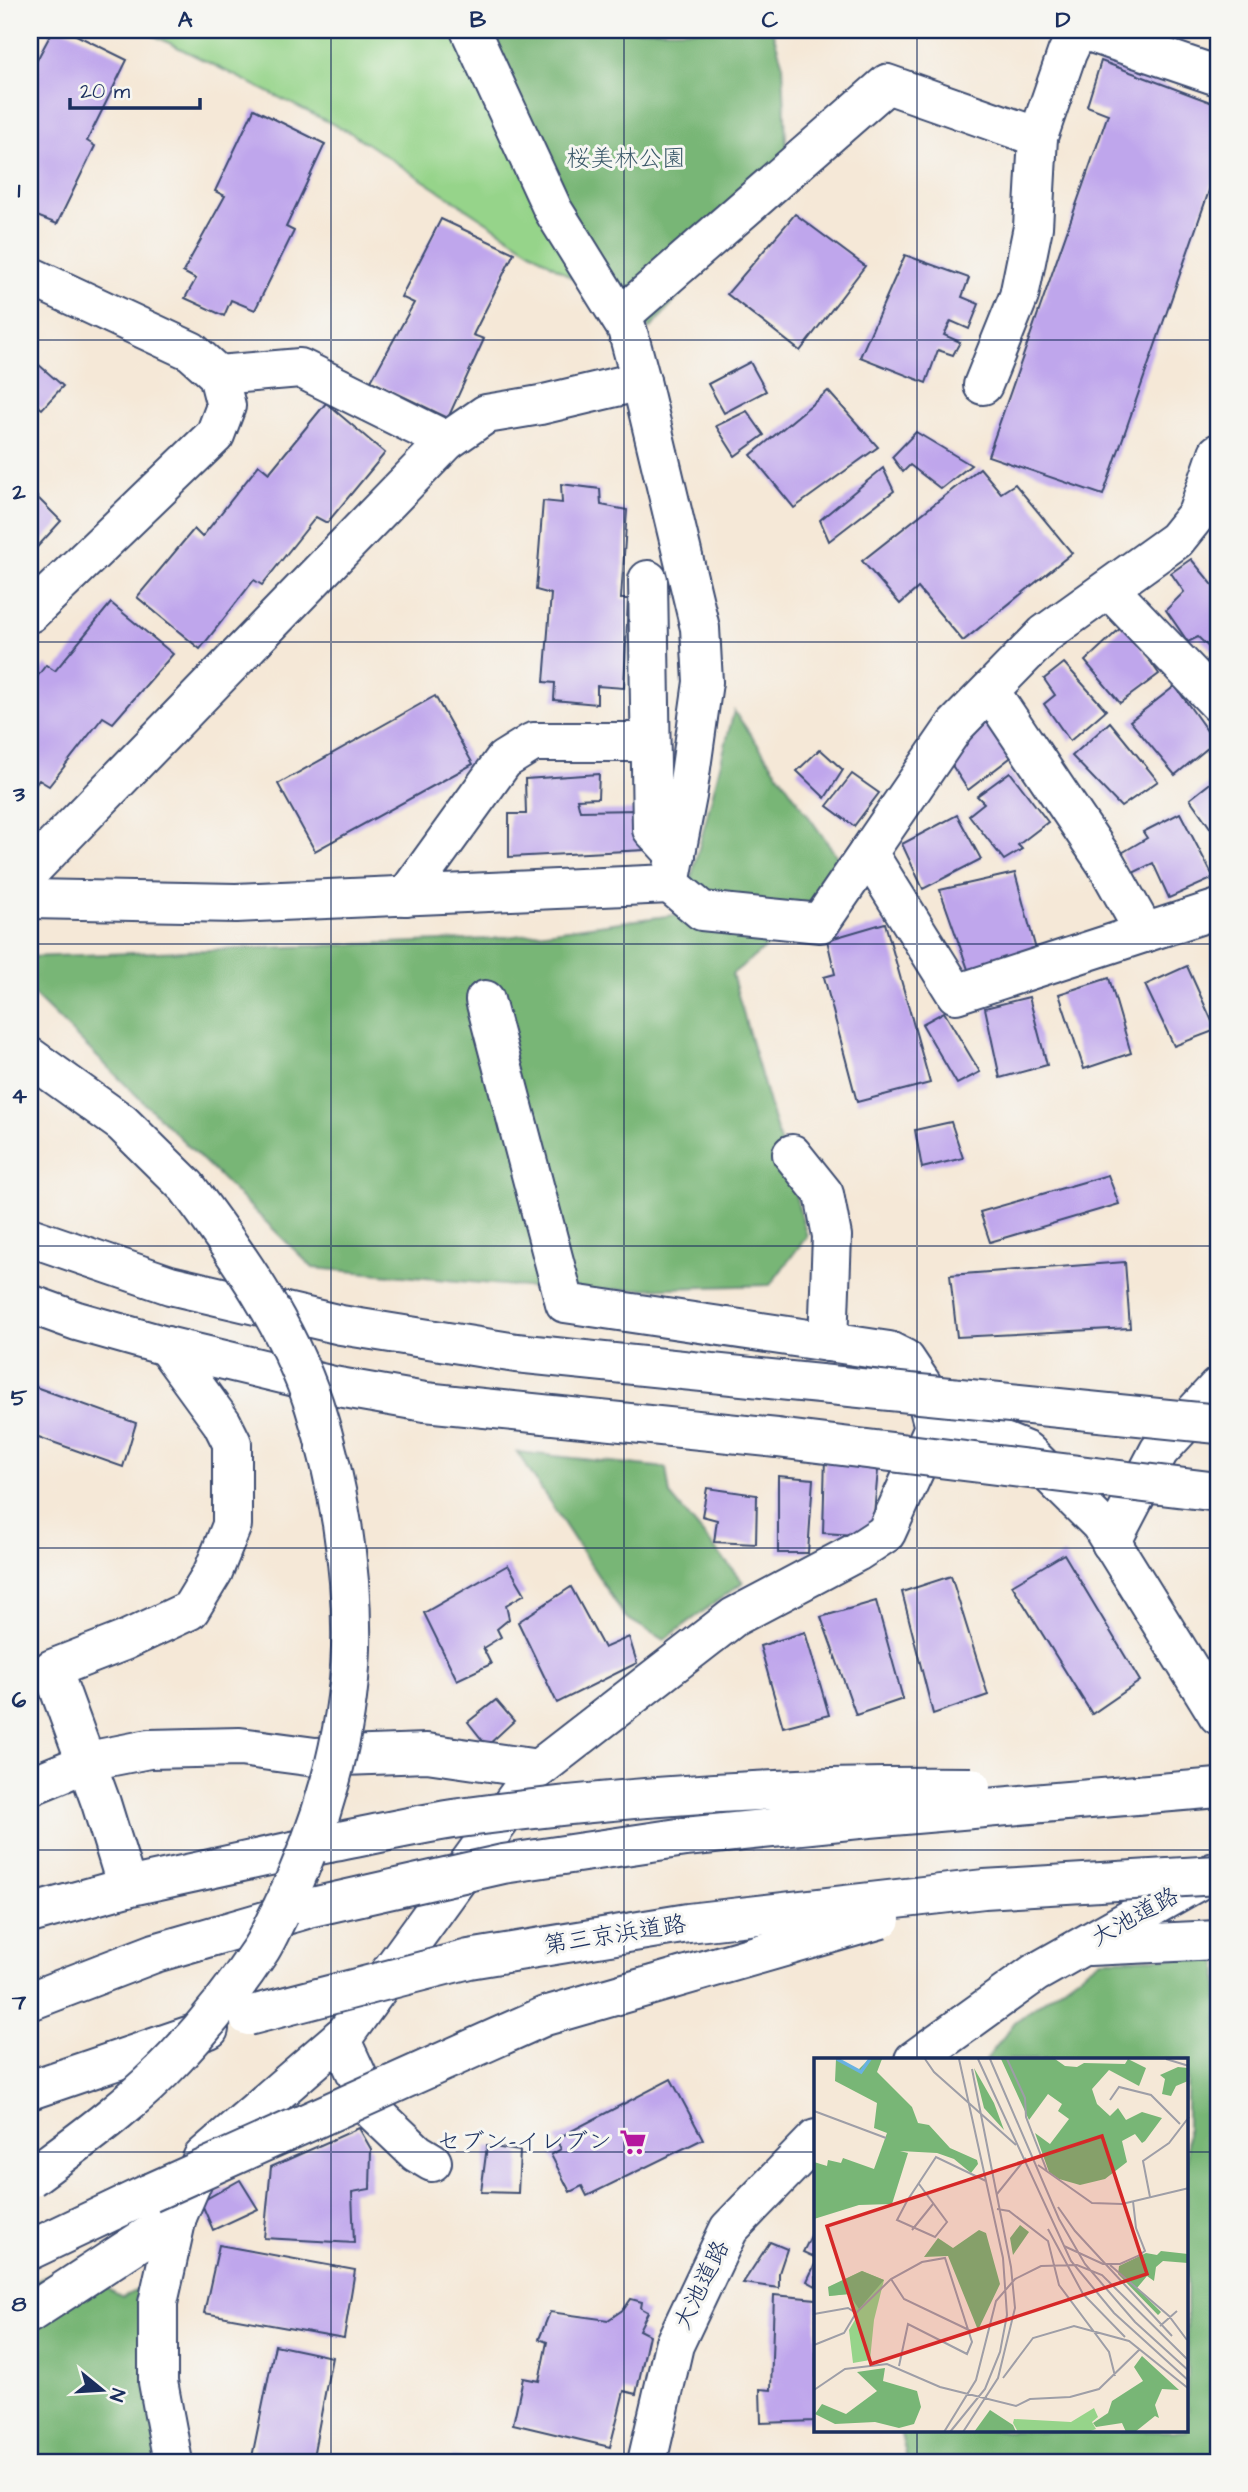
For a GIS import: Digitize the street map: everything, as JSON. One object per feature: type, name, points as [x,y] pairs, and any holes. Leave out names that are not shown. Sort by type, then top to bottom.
[{"type":"main road","points":[[470,30],[553,210],[627,329],[642,381],[699,628],[703,682],[687,796],[673,870]]},
{"type":"main road","points":[[983,385],[1019,296],[1033,227],[1038,137],[1067,53],[1081,30],[1218,76]]},
{"type":"main road","points":[[620,317],[887,85],[1038,137]]},
{"type":"main road","points":[[30,276],[191,351],[218,375],[226,406],[215,435],[30,613]]},
{"type":"main road","points":[[218,375],[300,368],[447,441]]},
{"type":"main road","points":[[30,871],[447,441],[486,414],[540,405],[642,381]]},
{"type":"main road","points":[[648,580],[652,829],[673,870],[702,911],[820,923],[955,726],[1045,634],[1176,540],[1197,514],[1218,453]]},
{"type":"main road","points":[[1109,589],[1218,703]]},
{"type":"main road","points":[[990,691],[1105,862],[1145,933]]},
{"type":"main road","points":[[406,896],[504,760],[533,742],[650,742]]},
{"type":"main road","points":[[868,853],[956,995],[1218,909]]},
{"type":"main road","points":[[30,899],[236,903],[406,896],[673,870]]},
{"type":"main road","points":[[30,2313],[163,2205],[203,2157],[340,2038],[537,1769],[734,1617],[886,1534],[934,1427],[923,1386],[905,1359],[889,1351],[565,1303],[485,1000]]},
{"type":"main road","points":[[30,1057],[121,1123],[187,1187],[242,1260],[285,1338],[313,1403],[334,1478],[346,1560],[351,1648],[343,1723],[324,1801],[300,1870],[262,1947],[223,2003],[176,2058],[113,2117],[30,2178]]},
{"type":"main road","points":[[792,1154],[824,1194],[832,1236],[828,1342]]},
{"type":"main road","points":[[30,1237],[170,1285],[341,1325],[516,1353],[1218,1424]]},
{"type":"main road","points":[[30,1304],[77,1321],[166,1346],[333,1386],[425,1402],[777,1438],[1218,1492]]},
{"type":"main road","points":[[127,1886],[59,1682],[41,1664],[124,1641],[190,1609],[213,1572],[232,1525],[232,1443],[222,1423],[166,1346]]},
{"type":"main road","points":[[1111,1543],[1159,1451],[1218,1387]]},
{"type":"main road","points":[[934,1427],[984,1434],[1026,1451],[1100,1524],[1218,1715]]},
{"type":"main road","points":[[30,1786],[85,1763],[149,1749],[240,1747],[315,1756],[427,1753],[537,1769]]},
{"type":"main road","points":[[30,1914],[127,1886],[459,1818],[740,1792],[878,1786],[1209,1788]]},
{"type":"main road","points":[[30,2001],[155,1953],[308,1908],[503,1864],[685,1837],[1209,1788]]},
{"type":"main road","name":"第三京浜道路","points":[[30,2090],[248,2016],[469,1958],[688,1923],[984,1889],[1218,1872]]},
{"type":"main road","name":"大池道路","points":[[917,2058],[1035,1973],[1218,1872]]},
{"type":"main road","points":[[30,2250],[163,2205],[545,2016],[984,1889]]},
{"type":"main road","points":[[1083,1946],[1218,1940]]},
{"type":"main road","points":[[340,2038],[374,2112],[417,2153],[432,2162]]},
{"type":"main road","name":"大池道路","points":[[647,2462],[674,2344],[729,2229],[814,2141]]},
{"type":"main road","points":[[163,2205],[158,2303],[158,2382],[173,2462]]},
{"type":"green space","name":"桜美林公園","points":[[143,30],[770,30],[790,168],[650,329],[351,133]]},
{"type":"green space","points":[[494,30],[772,30],[783,65],[786,142],[790,168],[650,329],[541,184],[480,40]]},
{"type":"green space","points":[[734,711],[853,879],[732,974],[807,1236],[770,1285],[570,1291],[313,1268],[30,991],[30,957],[492,939],[682,914]]},
{"type":"green space","points":[[517,1452],[666,1468],[670,1495],[743,1582],[664,1640],[625,1617]]},
{"type":"green space","points":[[1218,1957],[1218,2462],[908,2462],[900,2432],[1188,2432],[1188,2058],[988,2058],[1015,2022],[1101,1959]]},
{"type":"green space","points":[[83,2258],[102,2285],[122,2297],[147,2286],[164,2462],[30,2462],[30,2284]]},
{"type":"building","points":[[53,30],[66,30],[127,60],[87,141],[95,146],[57,224],[32,214],[30,218],[30,73]]},
{"type":"building","points":[[1101,61],[1218,105],[1218,165],[1103,495],[988,456],[1108,114],[1087,106]]},
{"type":"building","points":[[254,109],[325,144],[286,227],[294,231],[255,310],[231,300],[224,316],[185,298],[196,279],[183,272],[225,196],[215,191]]},
{"type":"building","points":[[795,214],[865,266],[800,351],[727,294]]},
{"type":"building","points":[[441,219],[514,253],[473,335],[484,339],[448,418],[371,381],[414,303],[401,297]]},
{"type":"building","points":[[905,255],[969,278],[962,297],[979,304],[969,329],[951,321],[944,335],[960,342],[953,355],[938,350],[926,383],[860,357]]},
{"type":"building","points":[[30,357],[63,386],[42,409],[33,402],[30,407]]},
{"type":"building","points":[[750,362],[766,391],[724,413],[708,384]]},
{"type":"building","points":[[828,391],[878,447],[794,508],[751,455]]},
{"type":"building","points":[[326,403],[385,453],[327,523],[316,517],[262,585],[254,580],[200,649],[137,597],[194,529],[202,537],[259,465],[269,473]]},
{"type":"building","points":[[747,411],[764,435],[735,456],[716,426]]},
{"type":"building","points":[[916,432],[971,465],[941,489],[910,465],[903,472],[892,457]]},
{"type":"building","points":[[883,468],[894,491],[829,541],[820,520]]},
{"type":"building","points":[[980,468],[1001,493],[1015,484],[1072,553],[963,641],[918,588],[900,604],[862,561]]},
{"type":"building","points":[[561,484],[600,489],[601,505],[627,510],[621,599],[628,599],[624,688],[597,686],[597,704],[554,700],[555,683],[544,682],[551,594],[536,590],[543,501],[562,503]]},
{"type":"building","points":[[30,490],[61,521],[30,555]]},
{"type":"building","points":[[1191,559],[1218,591],[1218,656],[1198,637],[1188,642],[1166,610],[1184,592],[1171,573]]},
{"type":"building","points":[[111,603],[173,654],[113,723],[103,717],[49,786],[39,780],[30,791],[30,686],[46,665],[55,671]]},
{"type":"building","points":[[1125,624],[1159,674],[1120,703],[1085,661]]},
{"type":"building","points":[[1064,663],[1106,710],[1070,741],[1044,704],[1055,695],[1044,679]]},
{"type":"building","points":[[1175,686],[1215,742],[1175,775],[1130,721]]},
{"type":"building","points":[[435,696],[473,764],[315,851],[278,784]]},
{"type":"building","points":[[987,722],[1014,755],[968,790],[946,756]]},
{"type":"building","points":[[1110,722],[1158,781],[1121,807],[1072,756]]},
{"type":"building","points":[[820,749],[843,770],[825,798],[797,771]]},
{"type":"building","points":[[1010,772],[1048,822],[1018,845],[1022,849],[1004,860],[969,815],[984,803],[977,796]]},
{"type":"building","points":[[599,774],[598,798],[577,799],[580,811],[639,810],[645,850],[509,857],[509,814],[526,814],[525,779]]},
{"type":"building","points":[[852,774],[879,793],[854,826],[827,806]]},
{"type":"building","points":[[1218,777],[1218,835],[1216,836],[1190,799]]},
{"type":"building","points":[[1180,813],[1214,878],[1169,898],[1153,863],[1131,874],[1120,854],[1147,838],[1143,832]]},
{"type":"building","points":[[957,815],[981,859],[923,889],[902,844]]},
{"type":"building","points":[[1015,873],[1038,957],[969,972],[940,890]]},
{"type":"building","points":[[885,923],[930,1083],[857,1102],[824,977],[835,974],[827,940]]},
{"type":"building","points":[[1187,966],[1216,1030],[1174,1046],[1145,985]]},
{"type":"building","points":[[1109,978],[1131,1053],[1084,1069],[1059,994]]},
{"type":"building","points":[[1029,997],[1047,1065],[1000,1078],[985,1008]]},
{"type":"building","points":[[944,1012],[980,1072],[957,1084],[922,1024]]},
{"type":"building","points":[[951,1122],[963,1158],[922,1168],[915,1130]]},
{"type":"building","points":[[1108,1175],[1119,1204],[990,1242],[980,1212]]},
{"type":"building","points":[[1125,1262],[1130,1328],[957,1337],[950,1275]]},
{"type":"building","points":[[30,1385],[136,1423],[123,1467],[30,1434]]},
{"type":"building","points":[[825,1456],[879,1459],[872,1536],[823,1533]]},
{"type":"building","points":[[778,1476],[813,1479],[808,1553],[778,1553]]},
{"type":"building","points":[[707,1488],[757,1495],[756,1544],[714,1542],[717,1520],[702,1516]]},
{"type":"building","points":[[1064,1554],[1140,1681],[1092,1714],[1012,1585]]},
{"type":"building","points":[[508,1565],[525,1594],[506,1605],[509,1619],[497,1629],[501,1637],[483,1648],[491,1664],[457,1680],[424,1613]]},
{"type":"building","points":[[951,1576],[988,1695],[933,1714],[902,1592]]},
{"type":"building","points":[[571,1587],[604,1648],[629,1637],[637,1663],[557,1703],[518,1622]]},
{"type":"building","points":[[876,1601],[903,1699],[856,1715],[821,1617]]},
{"type":"building","points":[[805,1632],[829,1715],[783,1727],[760,1646]]},
{"type":"building","points":[[496,1700],[514,1721],[487,1746],[468,1722]]},
{"type":"building","points":[[671,2079],[703,2139],[587,2196],[582,2186],[570,2192],[551,2155],[561,2149],[556,2139]]},
{"type":"building","points":[[359,2128],[371,2149],[370,2189],[352,2192],[354,2243],[264,2238],[271,2167]]},
{"type":"building","points":[[487,2146],[520,2151],[518,2193],[481,2192]]},
{"type":"building","points":[[240,2180],[258,2209],[213,2230],[201,2202]]},
{"type":"building","points":[[814,2230],[814,2257],[803,2252]]},
{"type":"building","points":[[770,2242],[787,2249],[779,2273],[779,2288],[743,2283]]},
{"type":"building","points":[[219,2245],[355,2270],[344,2338],[204,2313]]},
{"type":"building","points":[[814,2266],[814,2285],[807,2281]]},
{"type":"building","points":[[774,2295],[814,2299],[814,2421],[761,2423],[760,2389],[771,2390]]},
{"type":"building","points":[[631,2299],[642,2302],[641,2308],[648,2312],[639,2330],[649,2335],[636,2394],[624,2391],[610,2447],[513,2424],[523,2378],[539,2381],[547,2342],[539,2339],[550,2312],[608,2320],[624,2309]]},
{"type":"building","points":[[275,2345],[332,2357],[312,2462],[251,2462]]},
{"type":"building","points":[[452,2456],[474,2461],[474,2462],[451,2462]]},
{"type":"place","name":"セブン-イレブン","points":[[633,2142]]}]
